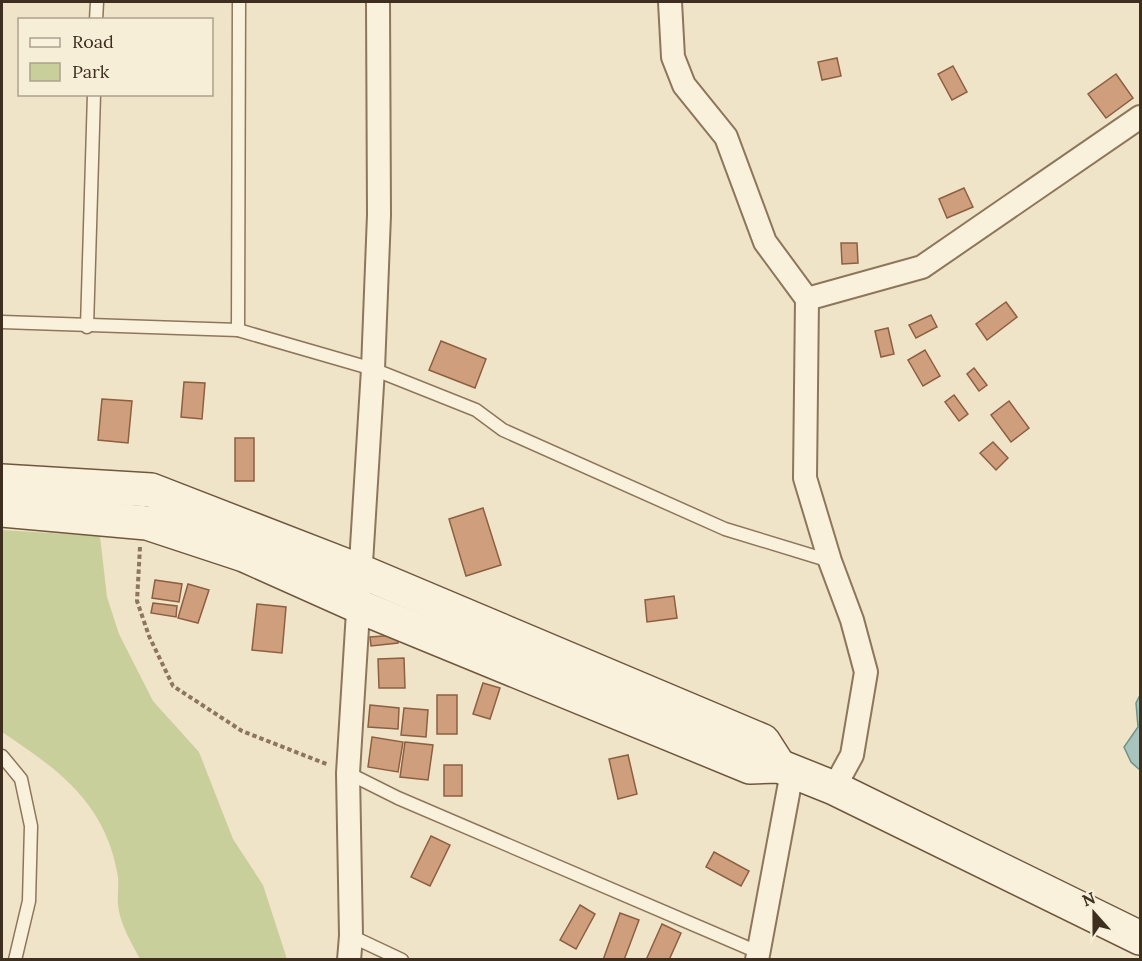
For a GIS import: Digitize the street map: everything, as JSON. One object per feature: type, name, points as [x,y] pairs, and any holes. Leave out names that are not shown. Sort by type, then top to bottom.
[{"type":"main road","points":[[2,481],[151,490],[360,571],[763,741],[786,769]]},
{"type":"main road","points":[[2,510],[147,523],[244,555],[358,606],[750,767],[786,769],[834,788],[1140,938]]},
{"type":"street","points":[[349,960],[351,936],[348,773],[373,369],[379,215],[378,2]]},
{"type":"street","points":[[670,2],[673,57],[684,85],[726,137],[765,242],[807,299],[805,478],[830,561],[852,620],[866,672],[852,755],[834,788]]},
{"type":"street","points":[[807,299],[922,267],[1140,117]]},
{"type":"street","points":[[759,956],[786,769]]},
{"type":"lane","points":[[96,18],[97,2]]},
{"type":"lane","points":[[238,330],[239,2]]},
{"type":"lane","points":[[87,327],[94,96]]},
{"type":"lane","points":[[2,322],[87,327],[238,330],[373,369],[476,410],[503,430],[725,529],[830,561]]},
{"type":"lane","points":[[2,756],[21,779],[31,826],[29,901],[15,960]]},
{"type":"lane","points":[[348,773],[399,798],[759,956]]},
{"type":"lane","points":[[351,936],[402,960]]},
{"type":"path","points":[[147,523],[138,556],[137,601],[149,636],[173,686],[242,731],[348,773]]},
{"type":"green space","points":[[2,530],[100,536],[107,597],[119,634],[153,701],[199,752],[233,839],[263,885],[287,959],[140,959],[126,933],[119,911],[118,877],[112,851],[103,828],[77,791],[61,775],[2,732]]},
{"type":"water","points":[[1140,695],[1140,770],[1131,762],[1124,747],[1138,727],[1136,703]]},
{"type":"building","points":[[837,58],[841,76],[822,80],[818,62]]},
{"type":"building","points":[[953,66],[967,92],[952,100],[938,74]]},
{"type":"building","points":[[1116,74],[1133,98],[1106,118],[1088,94]]},
{"type":"building","points":[[964,188],[973,207],[947,218],[939,199]]},
{"type":"building","points":[[841,243],[857,243],[858,263],[842,264]]},
{"type":"building","points":[[1006,302],[1017,317],[987,340],[976,324]]},
{"type":"building","points":[[931,315],[937,327],[916,338],[909,325]]},
{"type":"building","points":[[888,328],[894,354],[881,357],[875,331]]},
{"type":"building","points":[[441,341],[486,359],[475,388],[429,370]]},
{"type":"building","points":[[925,350],[940,376],[923,386],[908,360]]},
{"type":"building","points":[[974,368],[987,385],[979,391],[967,374]]},
{"type":"building","points":[[184,382],[205,383],[202,419],[181,417]]},
{"type":"building","points":[[954,395],[968,414],[959,421],[945,402]]},
{"type":"building","points":[[102,399],[132,401],[128,443],[98,440]]},
{"type":"building","points":[[1009,401],[1029,428],[1011,442],[991,415]]},
{"type":"building","points":[[235,438],[254,438],[254,481],[235,481]]},
{"type":"building","points":[[993,442],[1008,458],[996,470],[980,453]]},
{"type":"building","points":[[483,508],[501,565],[466,576],[449,519]]},
{"type":"building","points":[[155,580],[182,584],[179,602],[152,598]]},
{"type":"building","points":[[188,584],[209,590],[198,623],[178,618]]},
{"type":"building","points":[[674,596],[677,618],[647,622],[645,600]]},
{"type":"building","points":[[153,603],[177,606],[176,617],[151,613]]},
{"type":"building","points":[[257,604],[286,607],[282,653],[252,650]]},
{"type":"building","points":[[397,635],[398,643],[371,646],[370,637]]},
{"type":"building","points":[[404,658],[405,688],[379,688],[378,659]]},
{"type":"building","points":[[483,683],[500,688],[490,719],[473,714]]},
{"type":"building","points":[[437,695],[457,695],[457,734],[437,734]]},
{"type":"building","points":[[370,705],[399,708],[398,729],[368,727]]},
{"type":"building","points":[[404,708],[428,710],[426,737],[401,735]]},
{"type":"building","points":[[372,737],[403,742],[398,772],[368,767]]},
{"type":"building","points":[[405,742],[433,745],[428,780],[400,777]]},
{"type":"building","points":[[628,755],[637,794],[618,799],[609,759]]},
{"type":"building","points":[[444,765],[462,765],[462,796],[444,796]]},
{"type":"building","points":[[431,836],[450,845],[430,886],[411,877]]},
{"type":"building","points":[[714,852],[749,871],[741,886],[706,867]]},
{"type":"building","points":[[580,905],[595,914],[576,949],[560,940]]},
{"type":"building","points":[[620,913],[639,920],[624,960],[603,960]]},
{"type":"building","points":[[662,924],[681,933],[669,960],[646,960]]}]
